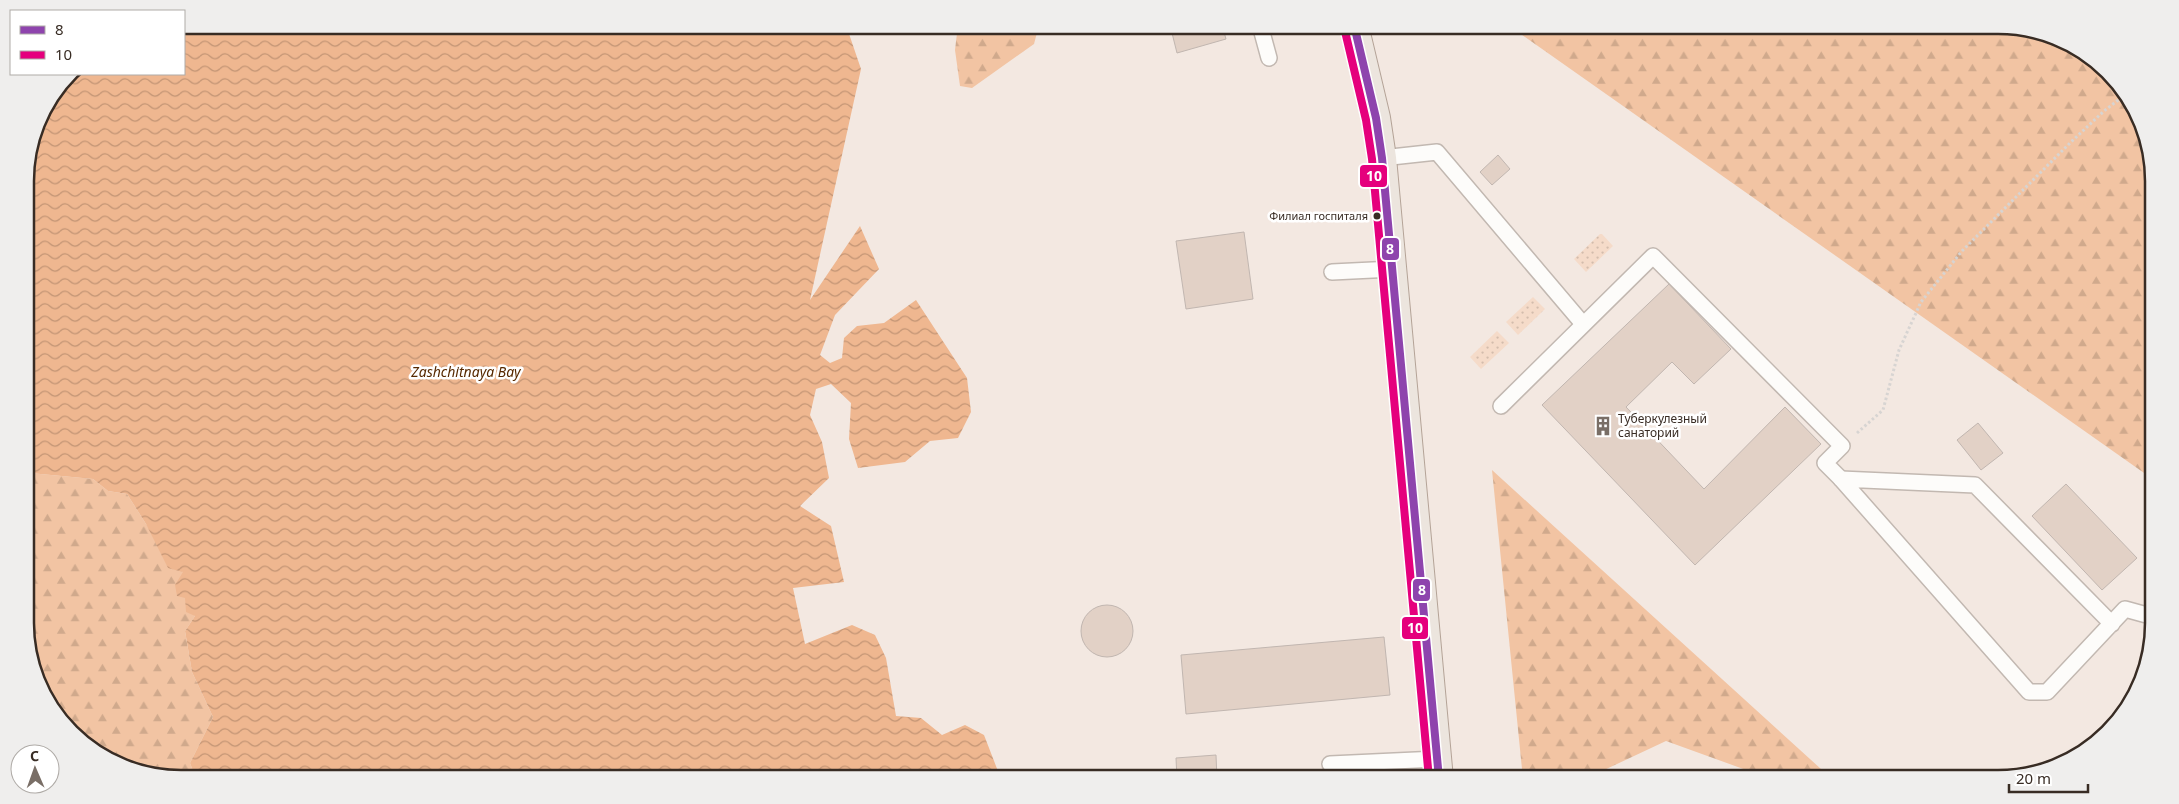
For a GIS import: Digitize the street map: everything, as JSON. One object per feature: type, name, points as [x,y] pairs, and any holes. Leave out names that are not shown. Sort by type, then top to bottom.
[{"type":"main road","points":[[1356,34],[1376,118],[1382,158],[1438,769]]},
{"type":"lane","points":[[1262,34],[1269,58]]},
{"type":"lane","points":[[1382,158],[1437,152],[1583,324]]},
{"type":"lane","points":[[1501,406],[1653,256],[1842,446],[1825,463],[2029,692],[2047,692],[2125,609],[2145,615]]},
{"type":"lane","points":[[1332,272],[1393,269]]},
{"type":"lane","points":[[1841,479],[1975,485],[2112,624]]},
{"type":"lane","points":[[1330,764],[1438,769]]},
{"type":"path","points":[[1842,446],[1883,410],[1899,350],[1921,302],[1962,251],[2071,142],[2120,99]]},
{"type":"shaded area","points":[[1602,234],[1613,246],[1586,272],[1574,259]]},
{"type":"shaded area","points":[[1533,297],[1545,309],[1518,335],[1506,322]]},
{"type":"shaded area","points":[[1497,331],[1509,343],[1481,369],[1470,357]]},
{"type":"green space","points":[[957,34],[1037,34],[1034,44],[972,88],[960,86],[955,50]]},
{"type":"green space","points":[[1521,34],[1998,34],[2036,39],[2063,49],[2080,59],[2109,84],[2120,99],[2130,116],[2137,134],[2144,162],[2145,474]]},
{"type":"green space","points":[[1492,470],[1822,770],[1746,770],[1666,741],[1604,770],[1522,770]]},
{"type":"green space","points":[[34,473],[93,479],[108,491],[127,494],[146,524],[183,572],[185,597],[195,616],[185,631],[192,672],[213,717],[190,763],[193,770],[162,769],[143,765],[116,755],[84,734],[70,720],[49,688],[37,652],[34,633]]},
{"type":"water","name":"Zashchitnaya Bay","points":[[185,34],[849,34],[861,69],[810,300],[860,226],[879,269],[835,315],[820,355],[830,363],[842,358],[844,338],[857,326],[884,323],[916,300],[967,378],[971,412],[958,438],[930,441],[905,462],[858,468],[849,439],[851,403],[831,384],[816,389],[810,415],[822,442],[829,478],[800,506],[831,526],[844,582],[793,588],[805,644],[852,625],[875,635],[886,658],[896,716],[921,718],[942,735],[965,725],[984,735],[998,770],[193,770],[190,763],[213,717],[192,672],[185,631],[195,616],[186,612],[185,598],[177,596],[175,585],[183,572],[168,568],[146,524],[127,494],[108,491],[93,479],[34,473],[35,162],[39,143],[49,116],[64,91],[79,75],[185,75]]},
{"type":"building","points":[[1172,34],[1225,34],[1226,39],[1177,53]]},
{"type":"building","points":[[1498,155],[1510,169],[1492,185],[1480,172]]},
{"type":"building","points":[[1244,232],[1253,299],[1186,309],[1176,241]]},
{"type":"building","name":"Туберкулезный санаторий","points":[[1669,284],[1731,349],[1694,384],[1672,362],[1626,407],[1704,489],[1785,407],[1821,444],[1695,565],[1542,405]]},
{"type":"building","points":[[1978,423],[2003,453],[1981,470],[1957,440]]},
{"type":"building","points":[[2066,484],[2137,558],[2102,590],[2032,516]]},
{"type":"building","points":[[1102,605],[1112,605],[1126,612],[1133,626],[1133,636],[1126,650],[1112,657],[1102,657],[1092,653],[1085,646],[1081,636],[1081,626],[1085,616],[1092,609]]},
{"type":"building","points":[[1384,637],[1390,695],[1186,714],[1181,655]]},
{"type":"building","points":[[1216,755],[1217,770],[1177,770],[1176,758]]},
{"type":"transit line","name":"10","points":[[1346,34],[1366,120],[1372,159],[1428,770]]},
{"type":"transit line","name":"8","points":[[1356,34],[1376,118],[1382,158],[1438,770]]},
{"type":"place","name":"Филиал госпиталя","points":[[1377,216]]},
{"type":"place","name":"Туберкулезный санаторий","points":[[1603,426]]}]
